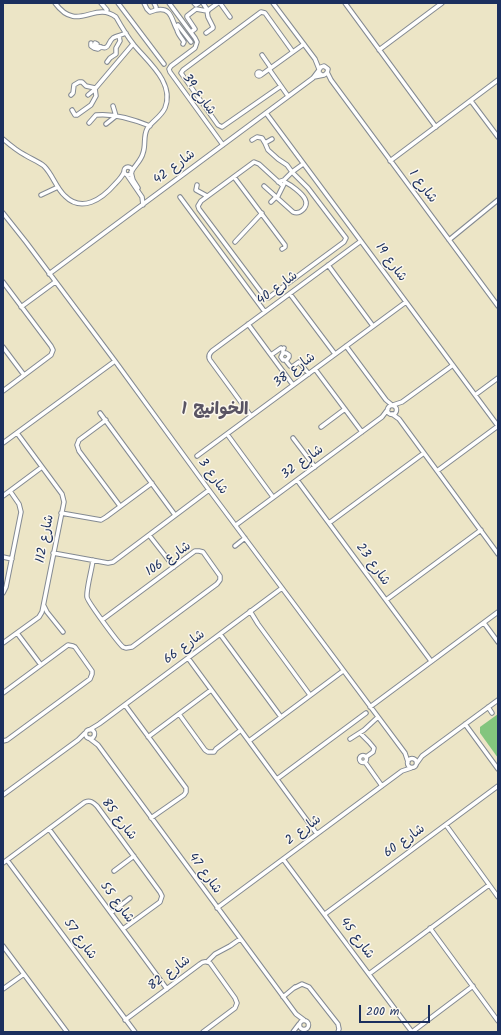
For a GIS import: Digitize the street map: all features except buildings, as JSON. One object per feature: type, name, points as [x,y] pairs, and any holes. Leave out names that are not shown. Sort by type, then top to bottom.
[{"type":"street","points":[[55,3],[61,10],[71,16],[83,15],[99,10],[107,11]]},
{"type":"street","points":[[4,141],[45,167],[65,196],[73,202],[84,204],[95,201],[105,195],[125,175],[130,174],[140,161],[144,153],[145,134],[164,109],[167,100],[166,89],[161,78],[133,44],[116,17],[107,11],[101,3]]},
{"type":"street","points":[[118,3],[164,64]]},
{"type":"street","points":[[144,3],[150,12],[162,9],[168,11],[183,42],[195,29],[187,16],[196,9],[205,12],[219,3],[230,17]]},
{"type":"street","points":[[154,3],[156,10]]},
{"type":"street","points":[[169,3],[192,34]]},
{"type":"street","points":[[194,3],[196,5],[199,3]]},
{"type":"street","points":[[203,3],[208,11],[208,17],[213,27],[206,33]]},
{"type":"street","points":[[273,3],[314,59],[319,73],[323,75],[326,74],[328,72],[327,67],[323,66],[314,59]]},
{"type":"street","points":[[345,3],[436,127]]},
{"type":"street","points":[[379,50],[442,3]]},
{"type":"street","points":[[281,86],[222,128],[218,125],[181,73],[261,12],[264,12],[293,52]]},
{"type":"street","points":[[178,25],[191,42]]},
{"type":"street","points":[[95,45],[106,47],[113,38],[126,33]]},
{"type":"street","name":"شارع 39","points":[[192,34],[196,40],[196,47],[170,66],[169,69],[223,145]]},
{"type":"street","points":[[107,62],[116,54],[116,48],[120,41],[119,36]]},
{"type":"street","points":[[88,95],[133,44]]},
{"type":"street","points":[[261,75],[304,44]]},
{"type":"street","points":[[262,55],[288,96]]},
{"type":"street","points":[[319,70],[321,66],[323,66]]},
{"type":"street","name":"شارع 42","points":[[49,274],[313,78],[319,70]]},
{"type":"street","name":"شارع 1","points":[[328,72],[330,80]]},
{"type":"street","name":"شارع 42","points":[[313,78],[323,75]]},
{"type":"street","name":"شارع 1","points":[[323,75],[330,80],[498,306]]},
{"type":"street","points":[[390,161],[498,80]]},
{"type":"street","points":[[71,95],[73,93],[74,85],[77,82],[95,88]]},
{"type":"street","points":[[72,110],[75,115],[77,115],[90,106],[96,96],[95,88]]},
{"type":"street","points":[[471,101],[498,137]]},
{"type":"street","points":[[113,106],[116,116]]},
{"type":"street","points":[[90,113],[94,116]]},
{"type":"street","name":"شارع 19","points":[[266,113],[498,426]]},
{"type":"street","points":[[89,123],[97,114],[136,120],[150,126]]},
{"type":"street","points":[[106,124],[116,116]]},
{"type":"street","points":[[252,140],[255,138],[262,138],[266,143],[268,150],[287,165],[308,188],[345,237],[345,241],[268,298],[265,297],[236,260],[198,208],[199,202],[252,163],[256,162],[259,164],[282,186]]},
{"type":"street","points":[[266,143],[272,139]]},
{"type":"street","points":[[272,202],[277,197],[285,180],[292,172],[303,164]]},
{"type":"street","points":[[143,205],[142,197],[125,175],[125,169],[127,168],[131,171],[136,185],[144,196],[150,199]]},
{"type":"street","points":[[234,177],[286,245],[282,249]]},
{"type":"street","points":[[278,182],[285,180]]},
{"type":"street","points":[[264,186],[294,213],[300,212],[305,206],[306,201],[285,180]]},
{"type":"street","points":[[197,186],[196,190],[207,196]]},
{"type":"street","points":[[41,195],[58,187]]},
{"type":"street","points":[[180,197],[265,312]]},
{"type":"street","points":[[449,240],[498,200]]},
{"type":"street","name":"شارع 3","points":[[3,213],[115,361],[370,707],[405,753],[413,759]]},
{"type":"street","points":[[235,242],[262,213]]},
{"type":"street","name":"شارع 40","points":[[251,416],[210,360],[209,355],[212,351],[248,324],[361,241]]},
{"type":"street","points":[[230,264],[236,260]]},
{"type":"street","points":[[328,265],[373,326]]},
{"type":"street","points":[[3,282],[51,346],[52,350],[51,355],[3,391]]},
{"type":"street","points":[[21,307],[55,282]]},
{"type":"street","points":[[290,294],[335,354]]},
{"type":"street","name":"شارع 38","points":[[197,456],[406,302]]},
{"type":"street","points":[[248,324],[293,385]]},
{"type":"street","points":[[346,346],[386,400],[396,407],[399,420]]},
{"type":"street","points":[[3,347],[24,375]]},
{"type":"street","points":[[271,355],[283,348],[283,353],[281,356],[290,367],[299,362],[309,374]]},
{"type":"street","points":[[276,363],[289,357],[286,353],[283,353]]},
{"type":"street","points":[[3,443],[115,361]]},
{"type":"street","points":[[391,414],[395,413],[402,402],[452,365]]},
{"type":"street","points":[[315,369],[362,432]]},
{"type":"street","points":[[475,395],[498,378]]},
{"type":"street","points":[[386,400],[388,412],[399,420],[498,554]]},
{"type":"street","points":[[388,409],[389,406],[402,402]]},
{"type":"street","points":[[321,427],[345,409]]},
{"type":"street","name":"شارع 32","points":[[236,525],[382,417],[388,409]]},
{"type":"street","points":[[100,413],[175,515]]},
{"type":"street","name":"شارع 32","points":[[382,417],[391,414]]},
{"type":"street","points":[[106,420],[79,440],[77,445],[79,451],[120,506]]},
{"type":"street","points":[[436,470],[498,426]]},
{"type":"street","name":"شارع 112","points":[[17,433],[62,494],[64,502],[44,605],[40,615]]},
{"type":"street","points":[[227,434],[273,497]]},
{"type":"street","points":[[293,438],[314,467]]},
{"type":"street","points":[[329,523],[424,453]]},
{"type":"street","points":[[3,496],[42,467]]},
{"type":"street","name":"شارع 23","points":[[297,480],[431,661]]},
{"type":"street","points":[[61,513],[101,520],[152,483]]},
{"type":"street","points":[[53,553],[108,563],[113,562],[210,490]]},
{"type":"street","points":[[3,593],[6,587],[12,559],[21,509],[10,491]]},
{"type":"street","points":[[386,600],[481,530]]},
{"type":"street","points":[[149,535],[174,567]]},
{"type":"street","points":[[235,546],[246,538]]},
{"type":"street","name":"شارع 106","points":[[195,551],[203,552],[219,574],[220,580],[218,583],[132,647],[126,648],[122,646],[102,620],[195,551]]},
{"type":"street","points":[[3,557],[12,559]]},
{"type":"street","points":[[93,560],[87,597],[102,620]]},
{"type":"street","name":"شارع 66","points":[[3,795],[78,740],[87,731],[125,706],[282,588]]},
{"type":"street","points":[[44,605],[48,614],[63,632]]},
{"type":"street","points":[[250,611],[310,695]]},
{"type":"street","points":[[370,707],[498,612]]},
{"type":"street","points":[[3,644],[40,615],[48,614]]},
{"type":"street","points":[[484,623],[498,642]]},
{"type":"street","points":[[17,633],[41,665]]},
{"type":"street","points":[[220,634],[281,718]]},
{"type":"street","points":[[3,693],[67,646],[74,646],[92,670],[92,676],[90,679],[7,740],[3,740]]},
{"type":"street","points":[[188,658],[317,834]]},
{"type":"street","points":[[249,741],[344,671]]},
{"type":"street","points":[[148,737],[212,690]]},
{"type":"street","points":[[422,756],[410,759],[408,763],[409,766],[411,768],[415,767],[422,756],[498,700]]},
{"type":"street","points":[[125,706],[186,790],[185,794],[151,818]]},
{"type":"street","points":[[488,707],[492,713]]},
{"type":"street","points":[[277,779],[366,713]]},
{"type":"street","points":[[179,714],[206,751],[210,753],[214,752],[241,730]]},
{"type":"street","points":[[350,739],[360,733],[378,717]]},
{"type":"street","name":"شارع 66","points":[[94,734],[99,724]]},
{"type":"street","points":[[465,724],[498,768]]},
{"type":"street","points":[[78,740],[92,738],[94,734],[92,731],[87,731],[86,736],[89,738]]},
{"type":"street","points":[[360,733],[374,748],[373,752],[365,760],[382,786]]},
{"type":"street","name":"شارع 47","points":[[94,734],[98,745],[217,908],[296,1014],[304,1020]]},
{"type":"street","name":"شارع 47","points":[[89,738],[98,745]]},
{"type":"street","name":"شارع 3","points":[[405,753],[408,763]]},
{"type":"street","points":[[413,759],[417,763]]},
{"type":"street","name":"شارع 2","points":[[217,908],[402,771],[408,763]]},
{"type":"street","name":"شارع 2","points":[[402,771],[411,768]]},
{"type":"street","name":"شارع 60","points":[[325,914],[498,786]]},
{"type":"street","name":"شارع 85","points":[[3,863],[85,802],[93,802],[134,856],[161,894],[162,898],[160,902],[123,929]]},
{"type":"street","points":[[446,825],[498,897]]},
{"type":"street","name":"شارع 55","points":[[49,829],[167,989]]},
{"type":"street","points":[[114,871],[134,856]]},
{"type":"street","name":"شارع 45","points":[[283,859],[412,1032]]},
{"type":"street","name":"شارع 57","points":[[7,860],[135,1032]]},
{"type":"street","points":[[369,974],[489,885]]},
{"type":"street","points":[[111,913],[130,898]]},
{"type":"street","points":[[430,928],[498,1021]]},
{"type":"street","points":[[207,962],[215,954],[240,939]]},
{"type":"street","points":[[3,946],[67,1032]]},
{"type":"street","name":"شارع 82","points":[[125,1020],[202,962],[207,962],[210,963],[237,1003],[236,1008],[203,1032]]},
{"type":"street","points":[[3,989],[24,974]]},
{"type":"street","points":[[283,996],[300,985],[304,984],[308,986],[338,1026],[337,1032]]},
{"type":"street","points":[[412,1032],[473,986]]},
{"type":"street","name":"شارع 47","points":[[296,1014],[299,1024]]},
{"type":"street","points":[[308,1026],[293,1032],[301,1021],[304,1020],[307,1022],[308,1026],[309,1032]]},
{"type":"street","points":[[299,1024],[300,1027],[309,1032]]},
{"type":"green space","points":[[498,714],[498,758],[480,733],[480,727]]},
{"type":"district","name":"الخوانيج 1","points":[[215,411]]}]
